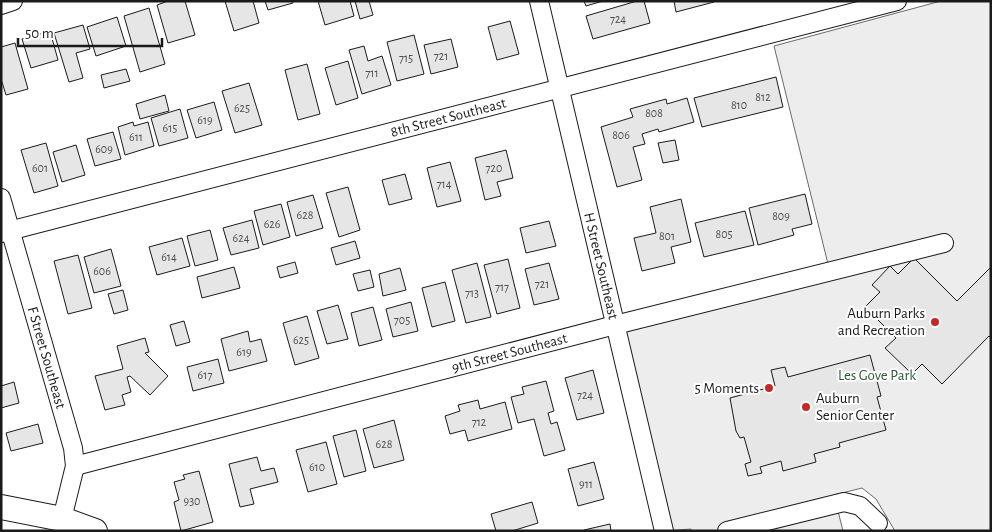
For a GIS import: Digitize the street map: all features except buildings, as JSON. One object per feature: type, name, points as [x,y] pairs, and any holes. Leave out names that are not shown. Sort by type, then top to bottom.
[{"type":"main road","points":[[1,507],[61,525],[95,531]]},
{"type":"street","points":[[1,5],[13,1]]},
{"type":"street","name":"H Street Southeast","points":[[539,1],[664,531]]},
{"type":"street","name":"8th Street Southeast","points":[[6,232],[897,1]]},
{"type":"street","name":"F Street Southeast","points":[[1,198],[6,232],[73,448],[75,466],[61,525]]},
{"type":"street","name":"9th Street Southeast","points":[[75,466],[944,243]]},
{"type":"street","points":[[727,531],[844,502],[860,506],[878,523]]},
{"type":"shaded area","name":"Les Gove Park","points":[[941,1],[991,1],[991,531],[895,531],[876,499],[862,488],[834,495],[843,531],[692,531],[691,529],[664,531],[615,325],[830,272],[774,46]]},
{"type":"place","name":"Auburn Parks and Recreation","points":[[935,322]]},
{"type":"place","name":"5 Moments","points":[[769,388]]},
{"type":"place","name":"Auburn Senior Center","points":[[806,407]]}]
